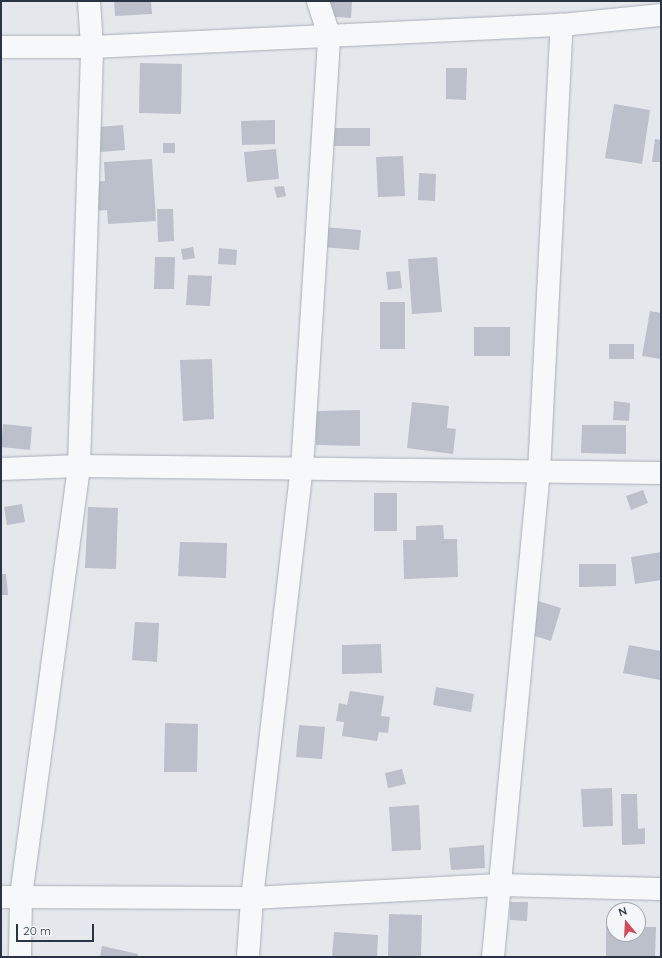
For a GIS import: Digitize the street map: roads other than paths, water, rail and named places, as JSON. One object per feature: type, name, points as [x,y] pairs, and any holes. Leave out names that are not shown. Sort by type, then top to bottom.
[{"type":"street","points":[[20,957],[11,896],[79,466],[92,47],[89,1]]},
{"type":"street","points":[[248,957],[252,898],[302,469],[329,35],[318,1]]},
{"type":"street","points":[[1,47],[92,47],[562,24],[661,15]]},
{"type":"street","points":[[493,957],[539,472],[562,24]]},
{"type":"street","points":[[1,469],[79,466],[661,473]]},
{"type":"street","points":[[11,896],[252,898],[499,886],[661,889]]}]
